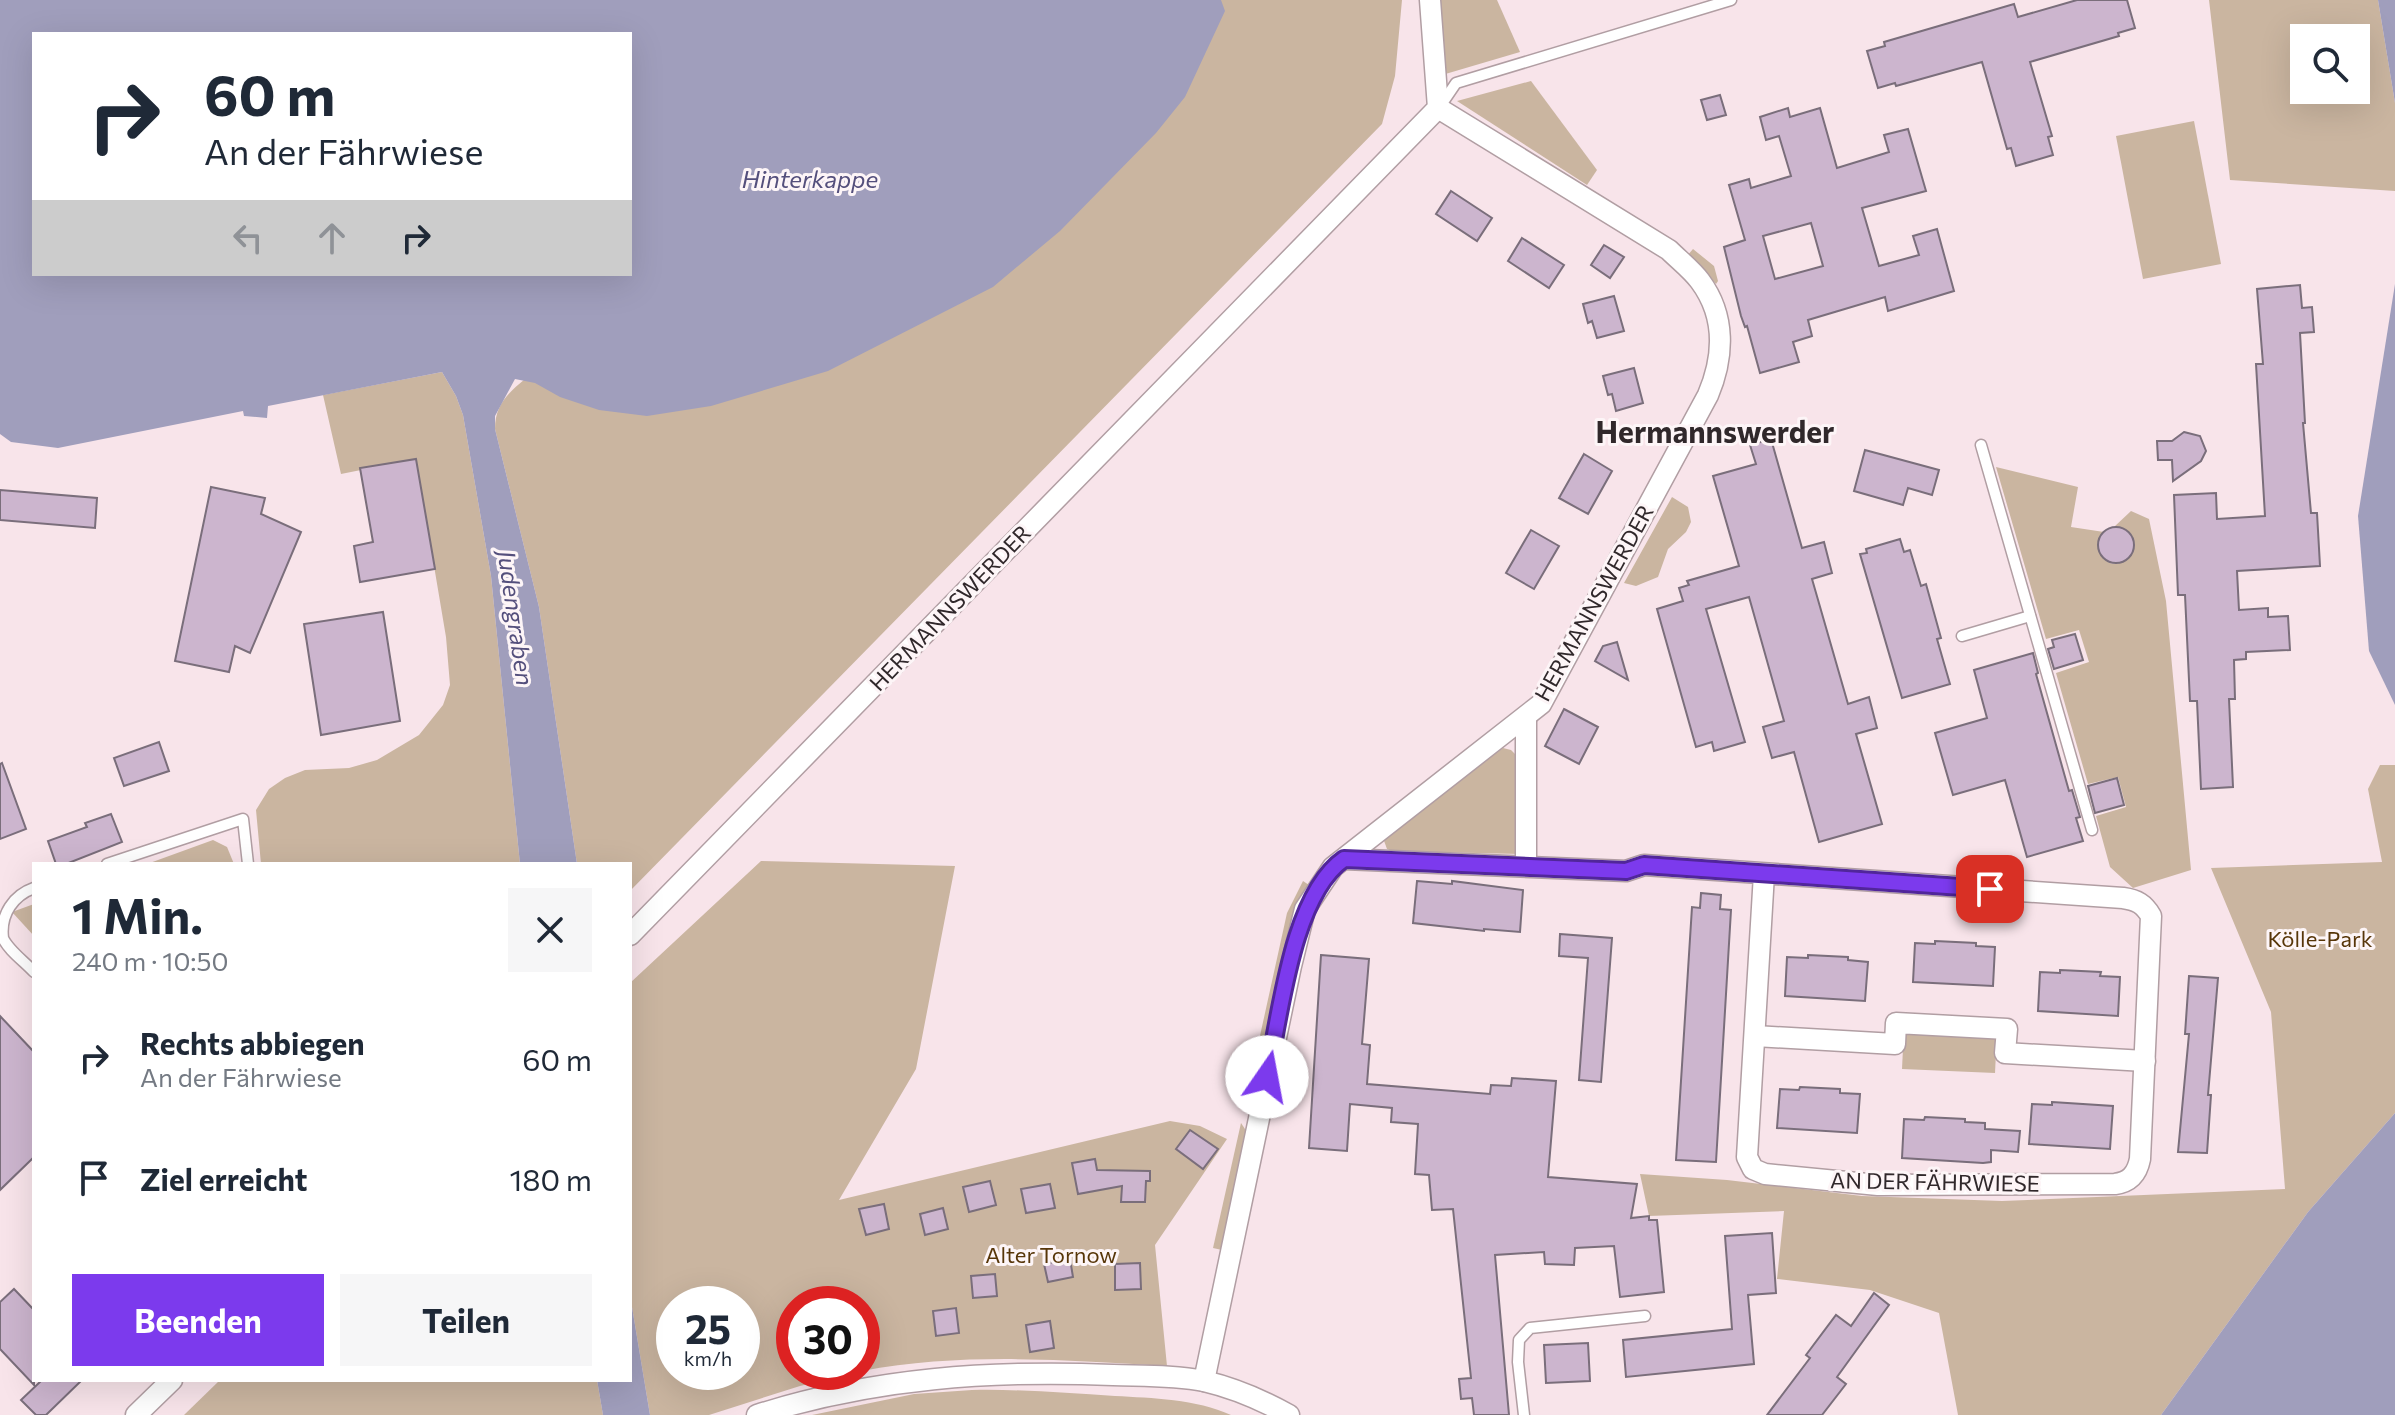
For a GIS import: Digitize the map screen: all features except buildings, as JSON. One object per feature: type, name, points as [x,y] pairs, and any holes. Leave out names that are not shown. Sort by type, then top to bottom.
[{"type":"street","points":[[1430,0],[1438,108]]},
{"type":"street","name":"HERMANNSWERDER","points":[[632,933],[1438,108],[1669,250],[1700,281],[1712,302],[1719,324],[1721,349],[1717,374],[1541,704],[1333,867],[1305,909],[1204,1381]]},
{"type":"street","points":[[1526,717],[1526,866]]},
{"type":"street","name":"AN DER FÄHRWIESE","points":[[1344,859],[1626,871],[1644,865],[2123,898],[2141,903],[2151,916],[2138,1169],[2123,1183],[1878,1185],[1765,1174],[1753,1169],[1747,1157],[1764,874]]},
{"type":"street","points":[[1755,1036],[1895,1044],[1896,1023],[2007,1029],[2005,1053],[2145,1061]]},
{"type":"street","points":[[757,1415],[807,1399],[946,1377],[1088,1374],[1204,1381],[1243,1393],[1289,1415]]},
{"type":"street","points":[[136,1415],[170,1382]]},
{"type":"lane","points":[[1438,108],[1456,83],[1731,0]]},
{"type":"lane","points":[[1981,445],[2092,830]]},
{"type":"lane","points":[[1962,636],[2030,616]]},
{"type":"lane","points":[[113,862],[243,819],[248,862]]},
{"type":"lane","points":[[32,889],[12,900],[6,909],[2,930],[4,940],[32,970]]},
{"type":"lane","points":[[1524,1415],[1518,1362],[1519,1340],[1530,1328],[1645,1316]]},
{"type":"green space","points":[[1188,0],[1402,0],[1395,76],[1382,124],[632,889],[632,862],[577,862],[539,607],[495,429],[497,413],[504,400],[525,379]]},
{"type":"green space","points":[[1440,0],[1497,0],[1520,52],[1442,75]]},
{"type":"green space","points":[[2209,0],[2378,0],[2395,103],[2395,191],[2230,180]]},
{"type":"green space","points":[[1531,81],[1597,170],[1587,185],[1457,101]]},
{"type":"green space","points":[[2194,121],[2221,264],[2143,279],[2116,136]]},
{"type":"green space","points":[[1693,249],[1714,266],[1716,284],[1687,256]]},
{"type":"green space","points":[[442,372],[456,396],[463,415],[491,576],[520,862],[261,862],[256,810],[269,789],[305,770],[349,768],[377,760],[419,735],[443,705],[450,685],[446,637],[416,459],[341,474],[323,395]]},
{"type":"green space","points":[[1996,467],[2078,487],[2071,527],[2104,532],[2098,548],[2105,560],[2114,564],[2129,556],[2133,538],[2127,531],[2114,527],[2131,511],[2149,519],[2166,601],[2191,870],[2133,888],[2110,867],[2096,816],[2126,807],[2118,777],[2088,784],[2056,673],[2089,662],[2079,630],[2046,639]]},
{"type":"green space","points":[[1672,497],[1688,507],[1691,522],[1686,532],[1668,549],[1658,577],[1636,586],[1624,583]]},
{"type":"green space","points":[[1503,748],[1516,755],[1519,854],[1387,849],[1383,838]]},
{"type":"green space","name":"Kölle-Park","points":[[2380,765],[2395,765],[2395,1113],[2308,1212],[2161,1415],[1958,1415],[1939,1313],[1870,1290],[1777,1279],[1784,1211],[1649,1216],[1640,1174],[1727,1180],[1862,1196],[2002,1201],[2285,1189],[2271,1012],[2211,868],[2382,862],[2368,789]]},
{"type":"green space","points":[[213,840],[227,847],[233,862],[152,862]]},
{"type":"green space","name":"Alter Tornow","points":[[761,861],[955,866],[916,1069],[839,1200],[1170,1121],[1200,1126],[1227,1139],[1155,1245],[1167,1366],[976,1359],[880,1368],[880,1286],[776,1286],[776,1390],[787,1390],[709,1415],[650,1415],[632,1307],[632,981]]},
{"type":"green space","points":[[1303,881],[1309,885],[1254,1099],[1245,1104],[1287,913]]},
{"type":"green space","points":[[32,905],[32,934],[12,912]]},
{"type":"green space","points":[[1904,1028],[1997,1032],[1995,1073],[1902,1069]]},
{"type":"green space","points":[[1241,1123],[1247,1132],[1222,1250],[1213,1248]]},
{"type":"green space","points":[[218,1382],[597,1382],[603,1415],[184,1415]]},
{"type":"green space","points":[[972,1390],[1159,1399],[1189,1402],[1231,1415],[812,1415],[914,1394]]},
{"type":"water","name":"Hinterkappe","points":[[0,0],[1221,0],[1225,11],[1185,97],[1156,133],[1060,231],[993,287],[828,371],[711,406],[647,416],[599,410],[560,397],[535,383],[515,379],[495,416],[495,429],[539,607],[577,862],[520,862],[491,576],[463,415],[442,372],[268,406],[267,418],[244,416],[243,411],[58,448],[11,442],[0,434]]},
{"type":"water","points":[[2378,0],[2395,0],[2395,103]]},
{"type":"water","points":[[2395,284],[2395,705],[2369,651],[2358,516]]},
{"type":"water","points":[[2395,1113],[2395,1415],[2161,1415],[2308,1212]]},
{"type":"water","points":[[632,1307],[650,1415],[603,1415],[597,1382],[632,1382]]},
{"type":"district","name":"Hermannswerder","points":[[1715,433]]},
{"type":"route","points":[[1267,1077],[1305,909],[1322,880],[1344,859],[1626,871],[1644,865],[1990,889]]},
{"type":"water label","name":"Judengraben","points":[[515,618]]}]
